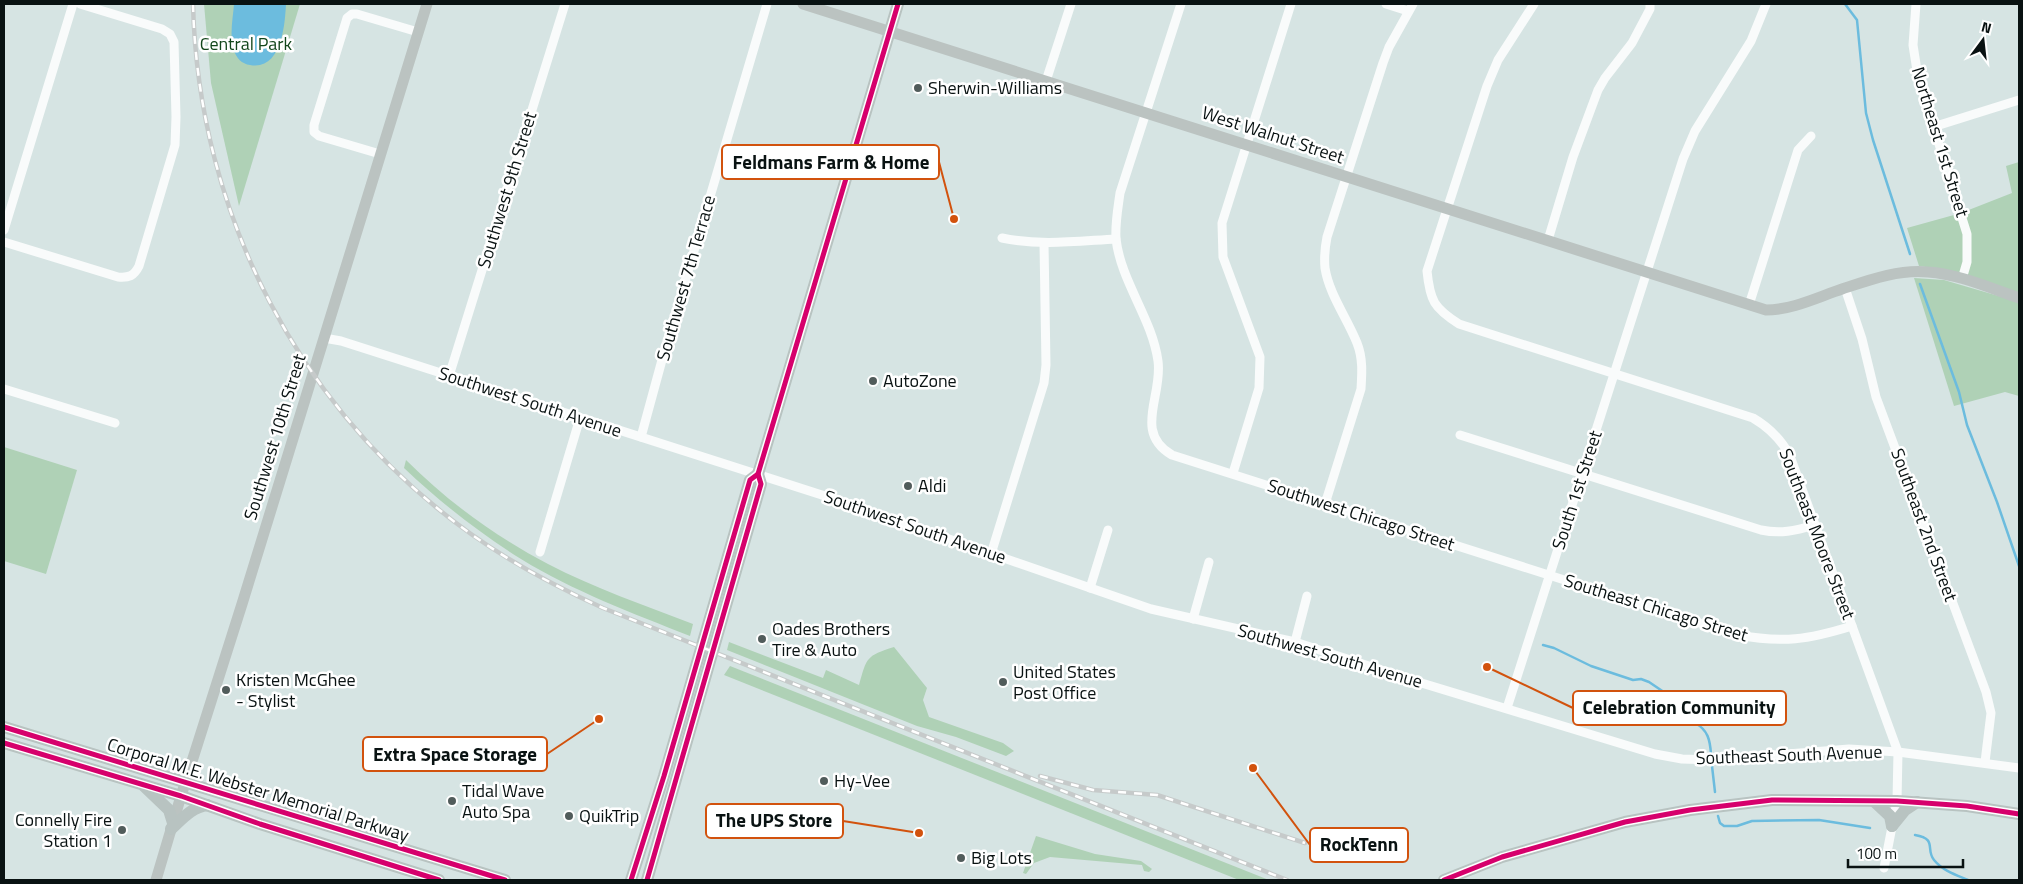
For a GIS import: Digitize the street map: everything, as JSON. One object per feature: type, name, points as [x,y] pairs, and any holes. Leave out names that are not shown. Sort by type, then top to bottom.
[{"type":"main road","points":[[647,880],[761,484],[758,474],[898,4]]},
{"type":"main road","points":[[631,880],[664,776],[750,480],[758,474]]},
{"type":"main road","name":"Corporal M.E. Webster Memorial Parkway","points":[[4,727],[505,880]]},
{"type":"main road","name":"Corporal M.E. Webster Memorial Parkway","points":[[4,743],[181,796],[260,824],[439,880]]},
{"type":"main road","points":[[89,768],[91,753]]},
{"type":"main road","points":[[141,784],[169,810],[172,826],[189,812],[207,806]]},
{"type":"main road","points":[[1444,880],[1502,856],[1625,822],[1690,810],[1772,800],[1917,802],[1968,806],[2019,814]]},
{"type":"main road","points":[[1874,801],[1890,816],[1892,826]]},
{"type":"main road","points":[[1892,826],[1905,810],[1917,802]]},
{"type":"main road","points":[[623,880],[634,844],[642,843]]},
{"type":"street","points":[[4,230],[72,4]]},
{"type":"street","points":[[4,242],[118,277],[130,277],[139,266],[175,145],[174,42],[170,34],[162,29],[80,4]]},
{"type":"street","name":"Southwest 10th Street","points":[[156,880],[427,4]]},
{"type":"street","name":"Southwest 9th Street","points":[[449,376],[565,4]]},
{"type":"street","name":"Southwest 7th Terrace","points":[[641,437],[668,339],[768,4]]},
{"type":"street","name":"West Walnut Street","points":[[803,4],[1766,310],[1779,310],[1888,275],[1908,272],[1929,272],[2019,298]]},
{"type":"street","points":[[1046,81],[1071,4]]},
{"type":"street","points":[[1002,238],[1044,242],[1116,239],[1120,193],[1181,4]]},
{"type":"street","points":[[1233,473],[1259,388],[1260,357],[1223,257],[1221,240],[1225,210],[1291,4]]},
{"type":"street","points":[[1325,504],[1358,401],[1362,381],[1361,357],[1357,344],[1330,286],[1324,255],[1327,237],[1383,63],[1410,7],[1386,4]]},
{"type":"street","name":"Southeast Moore Street","points":[[1534,4],[1498,60],[1492,73],[1446,208],[1427,271],[1429,293],[1441,312],[1459,324],[1753,418],[1767,426],[1783,442],[1790,456],[1898,752],[1897,801],[1884,868]]},
{"type":"street","points":[[1548,240],[1573,157],[1598,90],[1632,43],[1650,8],[1650,4]]},
{"type":"street","name":"South 1st Street","points":[[1508,708],[1683,159],[1695,131],[1716,95],[1740,60],[1766,4]]},
{"type":"street","name":"Northeast 1st Street","points":[[1916,4],[1913,45],[1918,77],[1967,234],[1967,262],[1962,280]]},
{"type":"street","points":[[380,154],[319,136],[314,132],[314,125],[347,18],[352,14],[418,32]]},
{"type":"street","points":[[1933,127],[2019,100]]},
{"type":"street","points":[[1749,305],[1798,150],[1811,136]]},
{"type":"street","name":"Southwest Chicago Street","points":[[1116,239],[1121,263],[1154,343],[1158,361],[1158,389],[1150,419],[1153,434],[1160,448],[1172,455],[1550,575]]},
{"type":"street","points":[[991,554],[1044,383],[1046,365],[1044,242]]},
{"type":"street","name":"Southeast 2nd Street","points":[[1845,288],[1862,338],[1876,397],[1986,692],[1991,713],[1985,762]]},
{"type":"street","name":"Southwest South Avenue","points":[[324,338],[341,341],[758,474],[1151,609],[1295,642],[1415,681],[1508,708]]},
{"type":"street","points":[[4,389],[114,424]]},
{"type":"street","points":[[540,552],[580,418]]},
{"type":"street","points":[[1460,435],[1761,530],[1776,533],[1795,531],[1814,525]]},
{"type":"street","points":[[1090,588],[1108,530]]},
{"type":"street","points":[[1193,619],[1209,562]]},
{"type":"street","name":"Southeast Chicago Street","points":[[1550,575],[1744,636],[1786,640],[1817,637],[1852,626]]},
{"type":"street","points":[[1295,642],[1307,596]]},
{"type":"street","name":"Southeast South Avenue","points":[[1508,708],[1655,754],[1682,759],[1712,760],[1849,750],[1898,752],[2019,768]]},
{"type":"green space","name":"Central Park","points":[[204,4],[300,4],[239,206],[211,83]]},
{"type":"green space","points":[[2019,162],[2019,293],[1952,271],[1919,266],[1907,228],[1961,213],[2012,193],[2006,166]]},
{"type":"green space","points":[[1914,278],[1944,280],[2019,302],[2019,396],[2005,392],[1954,406]]},
{"type":"green space","points":[[4,447],[77,470],[46,574],[4,561]]},
{"type":"green space","points":[[406,460],[455,504],[510,542],[583,581],[693,624],[690,636],[582,591],[521,559],[431,493],[404,468]]},
{"type":"green space","points":[[729,642],[823,678],[826,670],[859,685],[869,659],[878,653],[894,647],[927,688],[923,700],[929,717],[1003,743],[1014,751],[1006,756],[956,737],[917,726],[727,650]]},
{"type":"green space","points":[[730,666],[1269,880],[1239,880],[724,675]]},
{"type":"green space","points":[[1036,836],[1095,854],[1141,861],[1152,869],[1149,872],[1144,871],[1142,865],[1050,857],[1034,863],[1026,874],[1023,873]]},
{"type":"water","points":[[234,4],[286,4],[280,44],[269,61],[261,65],[250,65],[242,62],[236,56],[232,39]]},
{"type":"waterway","points":[[1845,4],[1857,20],[1866,113],[1910,254]]},
{"type":"waterway","points":[[1920,284],[1959,392],[1967,425],[1997,502],[2019,566]]},
{"type":"waterway","points":[[1543,645],[1554,648],[1591,666],[1633,680],[1641,679],[1649,682],[1683,705],[1681,715],[1706,732],[1711,754]]},
{"type":"waterway","points":[[1712,766],[1715,792]]},
{"type":"waterway","points":[[1718,816],[1720,823],[1724,826],[1737,826],[1752,821],[1819,820],[1870,828]]},
{"type":"waterway","points":[[1915,835],[1929,842],[1930,852],[1934,860],[1941,867],[1968,880]]},
{"type":"railway","points":[[193,4],[199,82],[214,158],[238,232],[270,302],[309,368],[356,429],[410,485],[471,534],[536,574],[603,608],[1287,880]]},
{"type":"railway","points":[[1040,776],[1093,790],[1157,795],[1305,843]]},
{"type":"cycle path","points":[[647,880],[761,484],[758,474],[898,4]]},
{"type":"cycle path","points":[[631,880],[664,776],[750,480],[758,474]]},
{"type":"cycle path","points":[[4,727],[505,880]]},
{"type":"cycle path","points":[[4,743],[181,796],[260,824],[439,880]]},
{"type":"cycle path","points":[[1444,880],[1502,857],[1625,822],[1690,810],[1772,800],[1897,801],[1967,806],[2019,814]]},
{"type":"place","name":"Sherwin-Williams","points":[[918,88]]},
{"type":"place","name":"Feldmans Farm & Home","points":[[954,219]]},
{"type":"place","name":"AutoZone","points":[[873,381]]},
{"type":"place","name":"Aldi","points":[[908,486]]},
{"type":"place","name":"Oades Brothers Tire & Auto","points":[[762,639]]},
{"type":"place","name":"Celebration Community","points":[[1487,667]]},
{"type":"place","name":"United States Post Office","points":[[1003,682]]},
{"type":"place","name":"Kristen McGhee - Stylist","points":[[226,690]]},
{"type":"place","name":"Extra Space Storage","points":[[599,719]]},
{"type":"place","name":"RockTenn","points":[[1253,768]]},
{"type":"place","name":"Hy-Vee","points":[[824,781]]},
{"type":"place","name":"Tidal Wave Auto Spa","points":[[452,801]]},
{"type":"place","name":"QuikTrip","points":[[569,816]]},
{"type":"place","name":"Connelly Fire Station 1","points":[[122,830]]},
{"type":"place","name":"The UPS Store","points":[[919,833]]},
{"type":"place","name":"Big Lots","points":[[961,858]]}]
